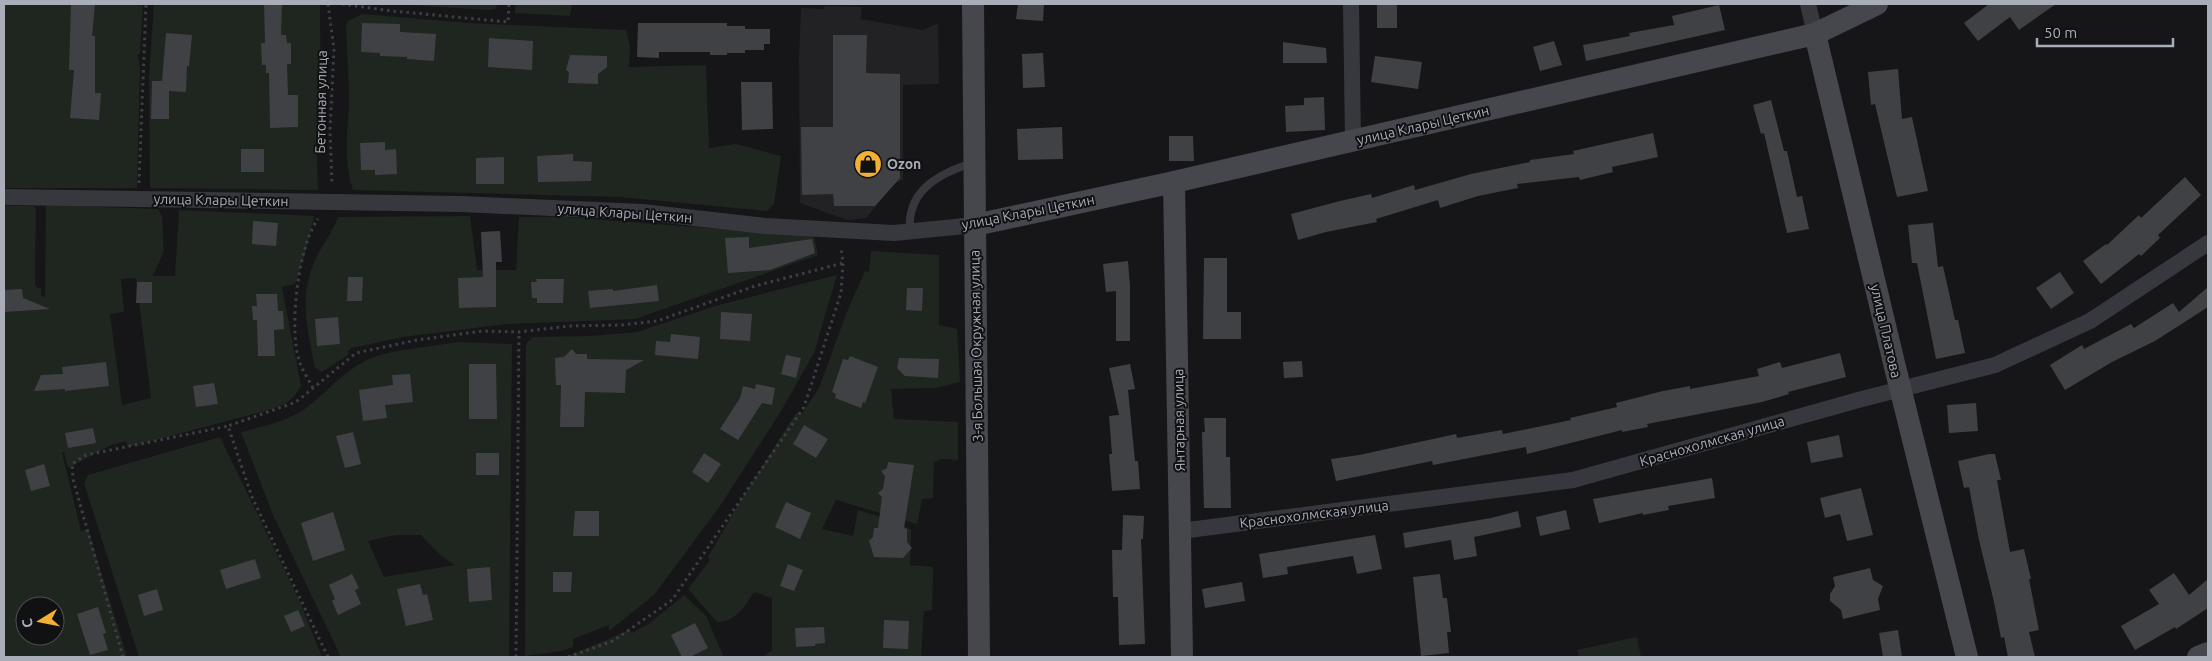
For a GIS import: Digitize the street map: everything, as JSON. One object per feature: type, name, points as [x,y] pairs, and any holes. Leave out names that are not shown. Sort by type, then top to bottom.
[{"type":"street","name":"3-я Большая Окружная улица","points":[[973,4],[979,657]]},
{"type":"street","points":[[1351,4],[1353,141]]},
{"type":"street","name":"улица Платова","points":[[1808,4],[1900,390],[1967,657]]},
{"type":"street","name":"улица Клары Цеткин","points":[[4,196],[461,204],[642,212],[765,226],[848,232],[910,232],[975,225],[1174,182],[1815,34],[1877,4]]},
{"type":"street","name":"Янтарная улица","points":[[1174,182],[1182,657]]},
{"type":"street","name":"Краснохолмская улица","points":[[1181,531],[1573,480],[1995,365],[2090,321],[2208,243]]},
{"type":"street","points":[[2198,657],[2208,653]]},
{"type":"lane","points":[[910,232],[909,218],[922,189],[947,171],[974,162]]},
{"type":"path","points":[[139,198],[138,153],[146,4]]},
{"type":"path","name":"Бетонная улица","points":[[328,4],[334,49],[330,130],[332,202]]},
{"type":"path","points":[[342,4],[392,11],[508,22],[509,4]]},
{"type":"path","points":[[313,388],[300,362],[295,332],[298,277],[313,226],[332,202]]},
{"type":"path","points":[[122,657],[73,479],[72,464],[86,455],[228,426],[296,402],[356,353],[418,340],[483,331],[519,332],[569,326],[622,325],[657,320],[755,286],[843,263],[841,293],[804,407],[672,600],[612,641],[568,657]]},
{"type":"path","points":[[516,657],[519,332]]},
{"type":"path","points":[[228,426],[252,497],[328,657]]},
{"type":"shaded area","points":[[4,4],[143,4],[140,53],[138,55],[140,68],[137,188],[4,188]]},
{"type":"shaded area","points":[[154,4],[320,4],[321,135],[316,135],[318,190],[150,188],[149,78]]},
{"type":"shaded area","points":[[393,4],[498,4],[495,9],[489,10]]},
{"type":"shaded area","points":[[515,4],[572,4],[570,16],[515,13]]},
{"type":"shaded area","points":[[825,6],[862,7],[861,19],[923,30],[938,23],[939,84],[903,85],[903,180],[895,183],[866,218],[847,220],[800,203],[799,56],[801,8],[824,9]]},
{"type":"shaded area","points":[[362,14],[468,23],[626,30],[630,46],[629,67],[706,65],[709,148],[736,144],[781,156],[774,204],[767,211],[620,197],[353,190],[347,158],[349,103],[346,26],[348,21]]},
{"type":"shaded area","points":[[46,205],[158,209],[162,216],[164,251],[153,276],[175,276],[179,210],[314,216],[305,254],[295,284],[282,287],[301,386],[289,401],[262,412],[128,447],[126,441],[111,445],[68,468],[64,452],[62,453],[81,531],[88,529],[127,657],[4,657],[4,206],[34,206],[36,209],[35,284],[37,288],[41,288],[41,296],[45,297]],"holes":[[[136,278],[151,398],[122,405],[110,314],[124,312],[121,279]]]},
{"type":"shaded area","points":[[470,216],[477,270],[516,270],[519,217],[565,217],[814,236],[818,255],[635,319],[507,324],[403,337],[351,348],[348,351],[348,355],[322,372],[315,368],[307,325],[307,286],[316,258],[338,217]]},
{"type":"shaded area","points":[[871,251],[939,255],[939,325],[957,329],[960,382],[936,388],[891,389],[894,419],[958,422],[958,460],[941,459],[934,462],[933,498],[922,499],[917,524],[836,500],[822,529],[853,536],[858,510],[898,522],[911,530],[910,565],[933,567],[932,610],[924,611],[921,657],[762,657],[772,650],[772,598],[754,592],[735,616],[717,622],[688,589],[710,560],[708,557],[742,498],[796,413],[801,415],[819,388],[846,314],[865,271],[869,272]]},
{"type":"shaded area","points":[[837,275],[814,353],[780,413],[720,506],[654,595],[609,631],[609,625],[573,639],[573,647],[561,651],[525,656],[526,344],[533,337],[591,336],[637,332],[715,306]]},
{"type":"shaded area","points":[[458,342],[512,344],[509,656],[341,657],[273,515],[241,432],[275,423],[299,413],[341,377],[365,361],[398,351]],"holes":[[[396,535],[421,535],[440,555],[455,565],[384,577],[368,541]]]},
{"type":"shaded area","points":[[220,437],[300,602],[322,657],[139,657],[84,483],[88,475]]},
{"type":"shaded area","points":[[684,595],[706,616],[724,657],[566,657],[629,630],[632,633],[650,623]]},
{"type":"shaded area","points":[[1637,637],[1641,657],[1579,657],[1577,650]]},
{"type":"building","points":[[71,4],[95,4],[92,36],[95,36],[95,93],[101,93],[99,120],[70,118],[74,70],[69,70]]},
{"type":"building","points":[[264,4],[282,4],[281,35],[286,35],[287,43],[291,43],[291,64],[287,64],[288,95],[298,95],[298,127],[270,128],[269,73],[266,73],[266,65],[262,65],[261,43],[265,43]]},
{"type":"building","points":[[1018,4],[1044,4],[1043,21],[1016,19]]},
{"type":"building","points":[[1377,4],[1397,4],[1397,28],[1377,28]]},
{"type":"building","points":[[1989,4],[2056,4],[2019,30],[2010,17],[1978,41],[1964,23]]},
{"type":"building","points":[[1719,5],[1725,30],[1586,61],[1583,45],[1630,36],[1629,33],[1674,25],[1672,16]]},
{"type":"building","points":[[362,23],[400,24],[400,32],[436,34],[434,61],[380,56],[380,53],[361,52]]},
{"type":"building","points":[[638,23],[727,23],[727,26],[745,26],[745,29],[770,29],[770,44],[764,44],[764,50],[745,50],[745,53],[727,53],[727,55],[710,55],[710,52],[659,52],[659,58],[637,57]]},
{"type":"building","points":[[166,33],[192,35],[189,66],[187,66],[186,92],[169,91],[169,119],[151,119],[152,81],[162,81]]},
{"type":"building","points":[[833,35],[867,35],[866,73],[900,74],[900,178],[875,206],[834,206],[833,194],[802,195],[801,127],[833,127]]},
{"type":"building","points":[[489,38],[533,41],[532,70],[488,67]]},
{"type":"building","points":[[1554,41],[1562,65],[1540,71],[1533,47]]},
{"type":"building","points":[[1283,42],[1326,48],[1327,63],[1283,63]]},
{"type":"building","points":[[1043,53],[1045,87],[1023,88],[1022,54]]},
{"type":"building","points":[[570,55],[607,56],[607,67],[598,74],[598,84],[568,83],[569,72],[566,70]]},
{"type":"building","points":[[1375,56],[1422,62],[1418,89],[1371,82]]},
{"type":"building","points":[[1898,69],[1902,119],[1912,117],[1928,191],[1897,197],[1875,104],[1871,105],[1868,72]]},
{"type":"building","points":[[741,82],[772,82],[773,129],[742,130]]},
{"type":"building","points":[[1324,97],[1325,130],[1286,132],[1285,106],[1304,105],[1304,98]]},
{"type":"building","points":[[1771,100],[1784,151],[1787,151],[1797,197],[1802,196],[1809,229],[1787,233],[1764,133],[1761,134],[1753,105]]},
{"type":"building","points":[[1062,127],[1063,159],[1018,160],[1017,129]]},
{"type":"building","points":[[1653,133],[1658,157],[1612,167],[1613,172],[1580,180],[1579,177],[1517,184],[1518,188],[1478,196],[1440,208],[1438,200],[1376,219],[1377,222],[1326,232],[1298,240],[1291,214],[1371,194],[1372,198],[1414,185],[1415,190],[1471,174],[1530,162],[1530,160],[1574,154],[1573,151]]},
{"type":"building","points":[[1169,136],[1193,136],[1194,161],[1169,161]]},
{"type":"building","points":[[385,142],[385,150],[396,149],[397,174],[375,175],[375,170],[361,170],[360,143]]},
{"type":"building","points":[[241,149],[264,149],[264,172],[241,172]]},
{"type":"building","points":[[573,154],[573,161],[592,162],[591,181],[538,182],[537,156]]},
{"type":"building","points":[[504,157],[504,184],[476,184],[476,158]]},
{"type":"building","points":[[2185,177],[2201,195],[2158,235],[2160,238],[2141,256],[2139,254],[2101,284],[2083,261],[2107,245],[2139,215],[2141,218]]},
{"type":"building","points":[[253,221],[278,223],[276,246],[252,244]]},
{"type":"building","points":[[1933,223],[1938,267],[1943,266],[1955,320],[1958,320],[1965,353],[1936,359],[1917,263],[1912,263],[1908,225]]},
{"type":"building","points":[[500,231],[502,262],[496,262],[496,307],[459,308],[458,278],[483,277],[481,232]]},
{"type":"building","points":[[749,237],[749,248],[812,239],[815,253],[770,270],[728,273],[725,238]]},
{"type":"building","points":[[1204,258],[1227,258],[1227,312],[1241,312],[1241,339],[1203,339]]},
{"type":"building","points":[[1128,261],[1130,341],[1116,341],[1116,291],[1106,292],[1103,264]]},
{"type":"building","points":[[2060,272],[2074,293],[2051,309],[2036,288]]},
{"type":"building","points":[[348,277],[363,277],[362,301],[347,301]]},
{"type":"building","points":[[536,279],[564,279],[563,303],[537,303],[537,298],[532,298],[531,282],[537,282]]},
{"type":"building","points":[[137,282],[152,282],[152,303],[136,303]]},
{"type":"building","points":[[657,285],[659,301],[590,308],[588,291],[613,289],[613,291]]},
{"type":"building","points":[[2208,287],[2208,307],[2155,341],[2112,362],[2065,390],[2050,365],[2082,345],[2084,349],[2131,324],[2134,328],[2173,303],[2179,312]]},
{"type":"building","points":[[907,288],[923,288],[922,311],[906,310]]},
{"type":"building","points":[[22,289],[23,298],[50,309],[4,312],[4,290]]},
{"type":"building","points":[[256,294],[277,294],[278,311],[283,311],[284,329],[274,330],[275,356],[258,356],[257,320],[253,320],[252,306],[257,306]]},
{"type":"building","points":[[721,312],[752,314],[750,341],[720,339]]},
{"type":"building","points":[[338,317],[340,344],[317,346],[315,319]]},
{"type":"building","points":[[671,334],[700,337],[698,359],[655,355],[656,341],[670,342]]},
{"type":"building","points":[[572,349],[576,354],[587,354],[587,359],[644,360],[626,370],[625,393],[585,392],[584,427],[560,427],[561,385],[556,385],[555,358],[564,357]]},
{"type":"building","points":[[1840,353],[1846,377],[1788,392],[1789,394],[1762,402],[1647,424],[1648,427],[1622,432],[1622,430],[1527,454],[1526,447],[1433,465],[1432,461],[1336,481],[1331,459],[1359,455],[1456,434],[1457,438],[1502,430],[1503,434],[1571,420],[1570,418],[1617,407],[1616,403],[1663,391],[1690,386],[1690,389],[1759,376],[1757,369],[1780,362],[1782,368]]},
{"type":"building","points":[[786,355],[801,358],[796,378],[781,374]]},
{"type":"building","points":[[850,356],[878,367],[865,403],[863,402],[861,408],[835,398],[836,394],[832,392],[843,359],[848,360]]},
{"type":"building","points":[[899,358],[939,359],[938,378],[905,376],[897,368]]},
{"type":"building","points":[[1302,361],[1303,377],[1284,378],[1283,362]]},
{"type":"building","points":[[106,362],[109,386],[65,391],[65,389],[34,391],[41,375],[63,374],[62,367]]},
{"type":"building","points":[[469,364],[496,364],[497,419],[469,419]]},
{"type":"building","points":[[1130,364],[1135,389],[1128,390],[1135,461],[1138,461],[1140,489],[1112,491],[1109,454],[1112,454],[1109,416],[1119,415],[1109,368]]},
{"type":"building","points":[[410,374],[413,402],[385,405],[387,418],[363,421],[359,390],[393,385],[392,375]]},
{"type":"building","points":[[214,383],[218,404],[196,407],[193,386]]},
{"type":"building","points":[[756,384],[775,388],[772,405],[762,403],[738,440],[720,429],[740,398],[743,386],[755,389]]},
{"type":"building","points":[[1976,403],[1978,431],[1949,433],[1947,405]]},
{"type":"building","points":[[1204,418],[1226,418],[1226,457],[1230,457],[1231,508],[1204,508],[1202,432],[1205,432]]},
{"type":"building","points":[[804,425],[828,439],[816,458],[793,444]]},
{"type":"building","points":[[93,428],[96,443],[68,448],[65,433]]},
{"type":"building","points":[[353,432],[361,464],[345,468],[336,436]]},
{"type":"building","points":[[1839,435],[1843,457],[1811,463],[1807,442]]},
{"type":"building","points":[[476,453],[499,453],[499,475],[476,475]]},
{"type":"building","points":[[704,453],[721,464],[708,483],[692,472]]},
{"type":"building","points":[[1995,454],[2001,480],[1997,480],[2010,552],[2024,549],[2031,579],[2029,579],[2039,630],[2029,632],[2035,657],[2008,657],[2004,637],[2001,638],[1969,487],[1964,488],[1958,461]]},
{"type":"building","points":[[888,462],[914,465],[904,528],[907,529],[907,542],[912,548],[903,558],[874,557],[869,541],[873,537],[874,528],[878,528],[882,497],[878,493],[883,489],[885,476],[881,471],[887,468]]},
{"type":"building","points":[[44,464],[50,486],[31,491],[25,470]]},
{"type":"building","points":[[1712,478],[1715,498],[1668,506],[1669,510],[1643,515],[1643,513],[1599,523],[1593,499]]},
{"type":"building","points":[[1861,488],[1873,535],[1847,541],[1840,514],[1825,518],[1820,498]]},
{"type":"building","points":[[786,502],[811,513],[800,539],[775,527]]},
{"type":"building","points":[[1566,510],[1570,529],[1540,536],[1536,517]]},
{"type":"building","points":[[575,511],[599,511],[599,536],[573,536]]},
{"type":"building","points":[[1518,511],[1521,527],[1474,537],[1477,556],[1454,560],[1451,540],[1405,548],[1403,533],[1491,518]]},
{"type":"building","points":[[333,512],[345,550],[313,561],[301,523]]},
{"type":"building","points":[[1123,515],[1144,516],[1143,539],[1141,539],[1145,644],[1119,645],[1118,597],[1113,597],[1112,550],[1122,550]]},
{"type":"building","points":[[1375,535],[1382,569],[1357,574],[1353,556],[1287,567],[1288,574],[1263,578],[1259,554]]},
{"type":"building","points":[[255,559],[261,578],[226,589],[220,570]]},
{"type":"building","points":[[788,564],[803,570],[794,591],[780,586]]},
{"type":"building","points":[[490,567],[492,600],[469,602],[467,569]]},
{"type":"building","points":[[1870,568],[1873,580],[1883,586],[1878,599],[1880,610],[1843,619],[1841,610],[1830,601],[1830,594],[1835,586],[1833,577]]},
{"type":"building","points":[[553,572],[572,572],[571,592],[553,592]]},
{"type":"building","points":[[2174,573],[2189,595],[2208,579],[2208,608],[2176,629],[2175,627],[2135,650],[2121,626],[2159,604],[2149,590]]},
{"type":"building","points":[[352,574],[359,588],[355,590],[361,604],[338,615],[332,601],[335,599],[329,585]]},
{"type":"building","points":[[1440,574],[1443,598],[1447,598],[1451,632],[1447,632],[1449,653],[1421,656],[1413,577]]},
{"type":"building","points":[[1242,582],[1245,601],[1205,608],[1202,589]]},
{"type":"building","points":[[420,584],[423,595],[427,594],[433,620],[406,626],[397,589]]},
{"type":"building","points":[[157,589],[163,610],[144,616],[138,595]]},
{"type":"building","points":[[98,607],[106,633],[103,634],[108,650],[90,655],[77,614]]},
{"type":"building","points":[[298,610],[305,626],[291,632],[284,616]]},
{"type":"building","points":[[884,620],[909,621],[908,649],[883,648]]},
{"type":"building","points":[[695,623],[708,648],[690,657],[682,657],[671,635]]},
{"type":"building","points":[[824,627],[825,643],[815,644],[815,646],[796,647],[795,628]]},
{"type":"building","points":[[1898,630],[1902,657],[1883,657],[1879,633]]},
{"type":"place","name":"Ozon","points":[[868,164]]}]
